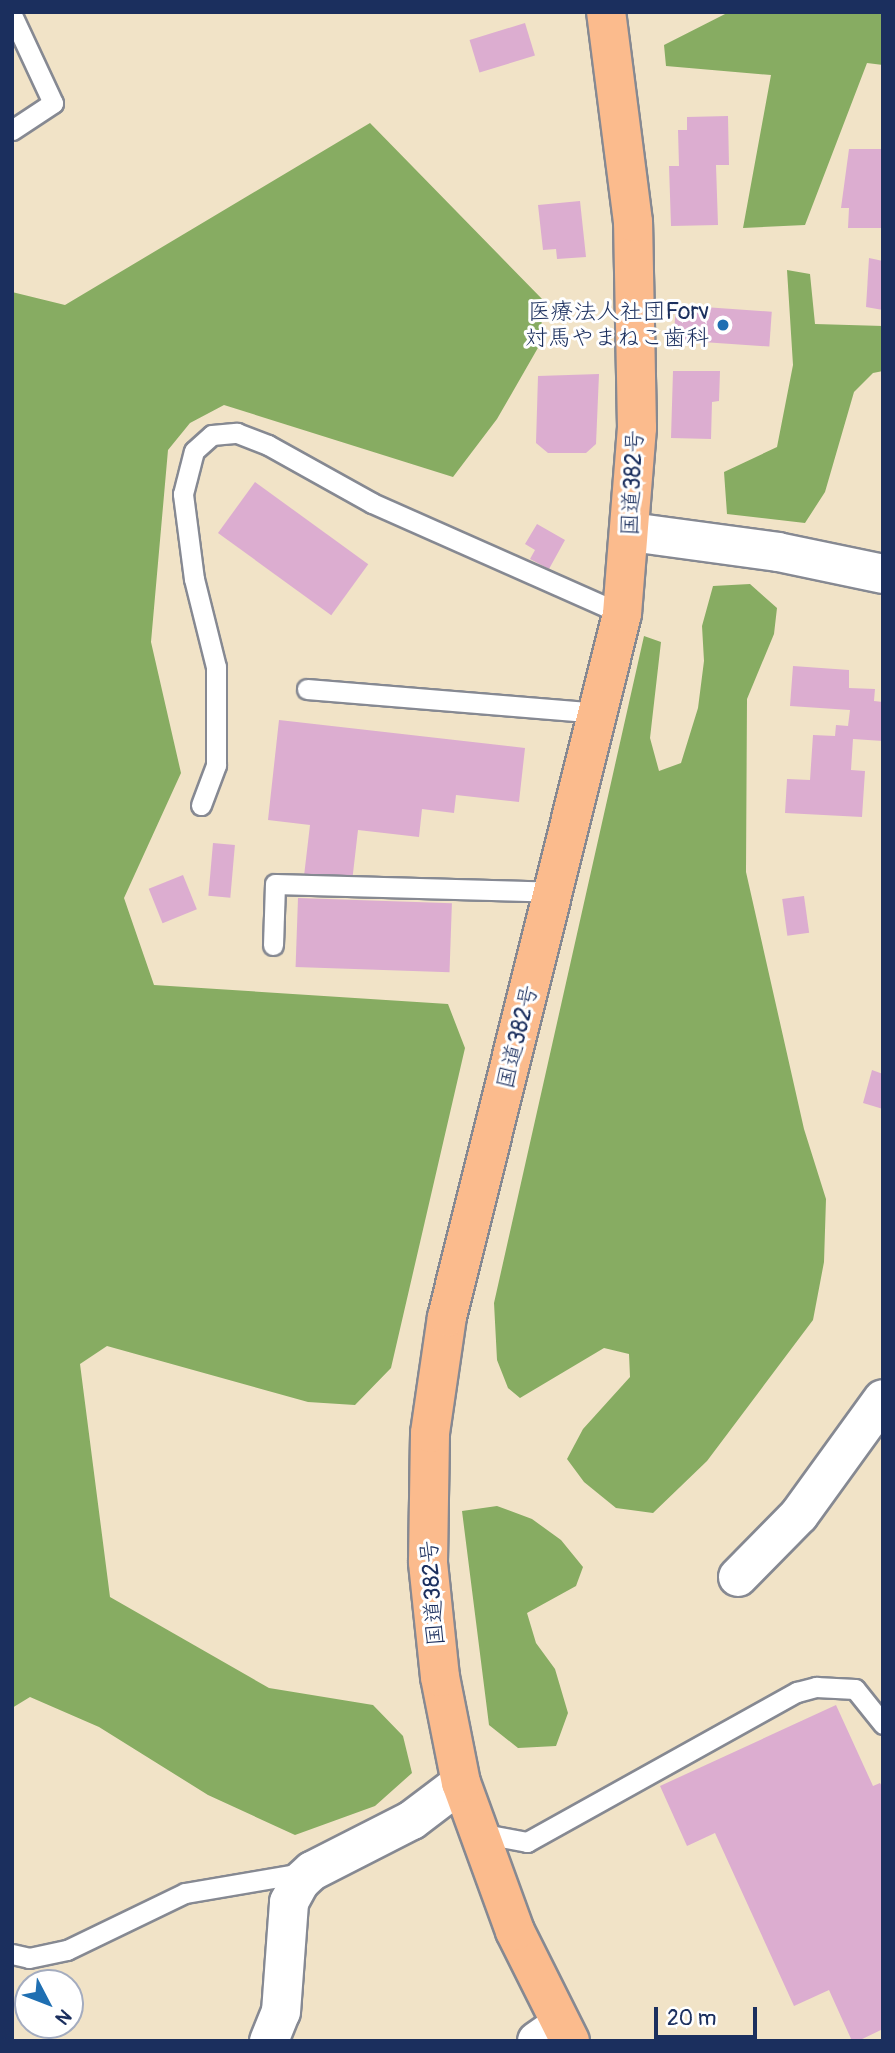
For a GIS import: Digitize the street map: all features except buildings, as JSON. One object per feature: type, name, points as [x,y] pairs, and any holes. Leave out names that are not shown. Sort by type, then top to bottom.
[{"type":"highway","name":"国道382号","points":[[556,2035],[461,1783],[440,1677],[428,1562],[430,1433],[447,1317],[622,614],[631,532],[637,428],[633,222],[606,12]]},
{"type":"street","points":[[631,532],[778,552],[883,574]]},
{"type":"street","points":[[738,1577],[799,1515],[883,1399]]},
{"type":"street","points":[[269,2041],[281,2012],[289,1902],[312,1871],[412,1820],[461,1783]]},
{"type":"lane","points":[[12,15],[53,103],[12,130]]},
{"type":"lane","points":[[201,805],[216,765],[216,667],[194,579],[183,494],[194,451],[212,435],[237,433],[268,445],[372,503],[622,614]]},
{"type":"lane","points":[[307,689],[599,713]]},
{"type":"lane","points":[[273,945],[275,884],[554,892]]},
{"type":"lane","points":[[479,1833],[527,1842],[797,1692],[816,1687],[855,1689],[883,1724]]},
{"type":"lane","points":[[12,1954],[29,1958],[67,1950],[185,1893],[312,1871]]},
{"type":"green space","points":[[729,12],[883,12],[883,65],[867,63],[805,225],[743,228],[771,75],[666,66],[664,45]]},
{"type":"green space","points":[[370,123],[544,301],[539,346],[497,419],[453,477],[224,405],[190,423],[168,450],[151,642],[181,773],[124,898],[154,985],[448,1004],[465,1048],[391,1368],[355,1405],[308,1402],[107,1346],[80,1364],[110,1597],[269,1688],[373,1705],[403,1736],[412,1773],[375,1806],[295,1835],[208,1795],[99,1727],[30,1697],[12,1708],[12,292],[65,305]]},
{"type":"green space","points":[[787,270],[810,274],[815,324],[883,326],[883,371],[873,373],[854,392],[825,492],[805,523],[727,514],[724,472],[777,447],[793,365]]},
{"type":"green space","points":[[750,584],[777,608],[774,634],[747,699],[746,872],[804,1129],[826,1199],[824,1262],[813,1320],[707,1461],[653,1513],[616,1508],[584,1482],[567,1459],[583,1429],[630,1377],[629,1354],[604,1348],[520,1398],[508,1388],[497,1360],[494,1303],[644,636],[661,642],[650,738],[659,771],[681,763],[698,708],[704,661],[702,626],[713,586]]},
{"type":"green space","points":[[497,1506],[532,1519],[561,1540],[583,1567],[576,1586],[527,1613],[536,1643],[555,1669],[568,1713],[556,1746],[518,1748],[489,1725],[462,1511]]},
{"type":"place","name":"医療法人社団Forv 対馬やまねこ歯科","points":[[723,325]]}]
